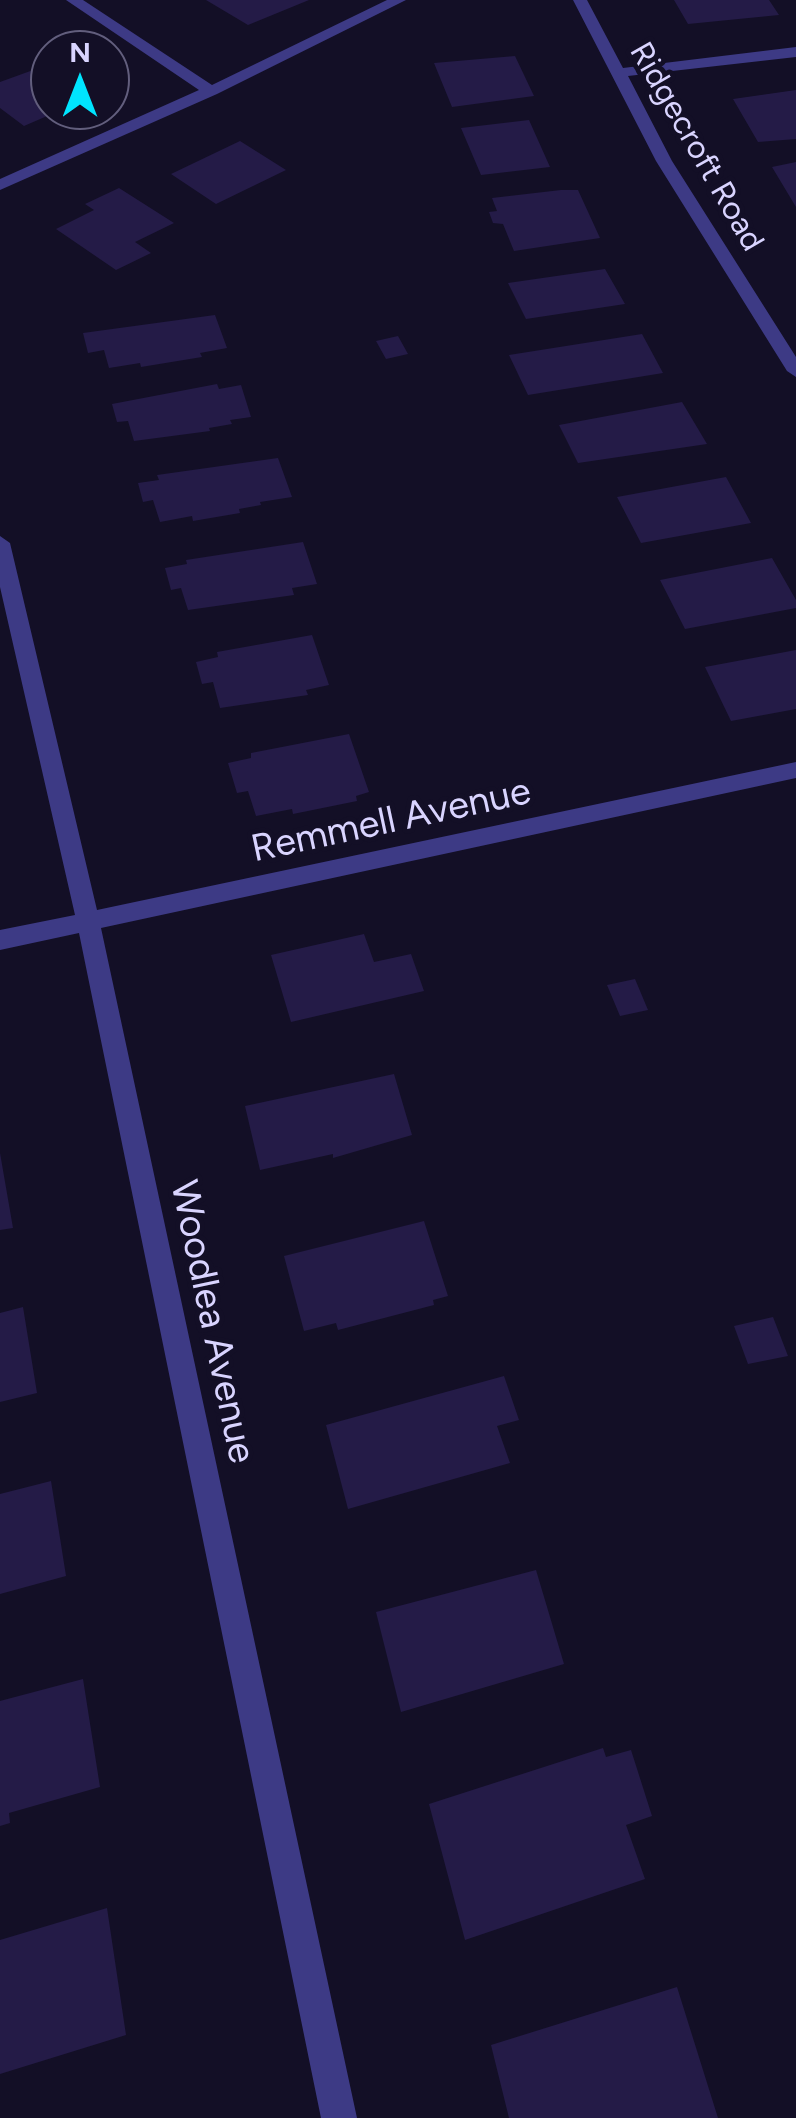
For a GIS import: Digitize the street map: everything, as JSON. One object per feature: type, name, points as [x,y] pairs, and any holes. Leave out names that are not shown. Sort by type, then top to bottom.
[{"type":"street","points":[[73,0],[211,91]]},
{"type":"street","points":[[0,185],[211,91],[398,0]]},
{"type":"street","name":"Ridgecroft Road","points":[[580,0],[664,161],[796,371]]},
{"type":"street","points":[[616,73],[796,52]]},
{"type":"street","name":"Woodlea Avenue","points":[[0,543],[88,921],[340,2118]]},
{"type":"street","name":"Remmell Avenue","points":[[0,940],[796,770]]},
{"type":"building","points":[[206,0],[309,0],[248,25]]},
{"type":"building","points":[[674,0],[769,0],[779,15],[688,24]]},
{"type":"building","points":[[515,56],[534,96],[452,107],[434,63]]},
{"type":"building","points":[[30,71],[30,123],[24,126],[0,108],[0,82]]},
{"type":"building","points":[[796,90],[796,139],[758,142],[733,99]]},
{"type":"building","points":[[529,120],[550,167],[481,175],[461,128]]},
{"type":"building","points":[[240,141],[286,170],[216,204],[171,174]]},
{"type":"building","points":[[796,162],[796,207],[772,167]]},
{"type":"building","points":[[119,188],[174,223],[135,242],[151,253],[116,270],[56,229],[94,210],[85,204]]},
{"type":"building","points":[[578,190],[600,238],[514,251],[503,224],[493,223],[489,212],[497,211],[492,198]]},
{"type":"building","points":[[605,269],[625,304],[526,319],[508,283]]},
{"type":"building","points":[[215,315],[227,348],[200,353],[202,357],[141,367],[140,363],[109,368],[104,350],[88,353],[83,333]]},
{"type":"building","points":[[642,334],[663,373],[528,395],[509,355]]},
{"type":"building","points":[[398,336],[408,354],[386,359],[376,341]]},
{"type":"building","points":[[217,384],[219,389],[241,385],[251,417],[230,420],[232,424],[209,428],[210,431],[134,441],[128,421],[117,422],[112,404]]},
{"type":"building","points":[[682,402],[707,444],[578,463],[559,425]]},
{"type":"building","points":[[278,458],[292,497],[260,502],[261,505],[239,509],[240,513],[160,522],[153,500],[143,502],[138,483],[159,480],[157,475]]},
{"type":"building","points":[[726,477],[751,523],[641,543],[617,497]]},
{"type":"building","points":[[303,542],[317,584],[292,588],[294,595],[188,610],[181,588],[171,590],[165,568],[187,564],[186,560]]},
{"type":"building","points":[[772,558],[796,600],[796,608],[685,629],[660,580]]},
{"type":"building","points":[[312,635],[329,685],[306,690],[308,695],[220,708],[213,682],[202,684],[196,662],[218,657],[217,652]]},
{"type":"building","points":[[796,650],[796,709],[731,721],[705,667]]},
{"type":"building","points":[[349,734],[369,792],[356,796],[357,801],[293,814],[292,809],[256,816],[248,791],[237,793],[228,763],[251,758],[251,753]]},
{"type":"building","points":[[364,934],[374,962],[411,954],[424,991],[291,1022],[271,955]]},
{"type":"building","points":[[635,979],[648,1010],[620,1016],[607,985]]},
{"type":"building","points":[[394,1074],[412,1135],[333,1158],[333,1154],[260,1170],[245,1106]]},
{"type":"building","points":[[0,1153],[13,1228],[0,1230]]},
{"type":"building","points":[[424,1221],[448,1296],[433,1300],[434,1305],[338,1330],[336,1323],[304,1331],[284,1256]]},
{"type":"building","points":[[23,1307],[37,1393],[0,1402],[0,1313]]},
{"type":"building","points":[[773,1317],[788,1356],[748,1364],[734,1326]]},
{"type":"building","points":[[504,1376],[519,1420],[497,1426],[510,1463],[348,1509],[326,1425]]},
{"type":"building","points":[[51,1481],[66,1576],[0,1594],[0,1494]]},
{"type":"building","points":[[536,1570],[564,1664],[401,1712],[376,1612]]},
{"type":"building","points":[[83,1679],[100,1787],[9,1813],[10,1823],[0,1826],[0,1701]]},
{"type":"building","points":[[603,1748],[606,1757],[631,1750],[652,1816],[626,1825],[645,1879],[465,1940],[429,1804]]},
{"type":"building","points":[[107,1908],[126,2035],[0,2074],[0,1940]]},
{"type":"building","points":[[677,1987],[718,2118],[509,2118],[491,2045]]}]
